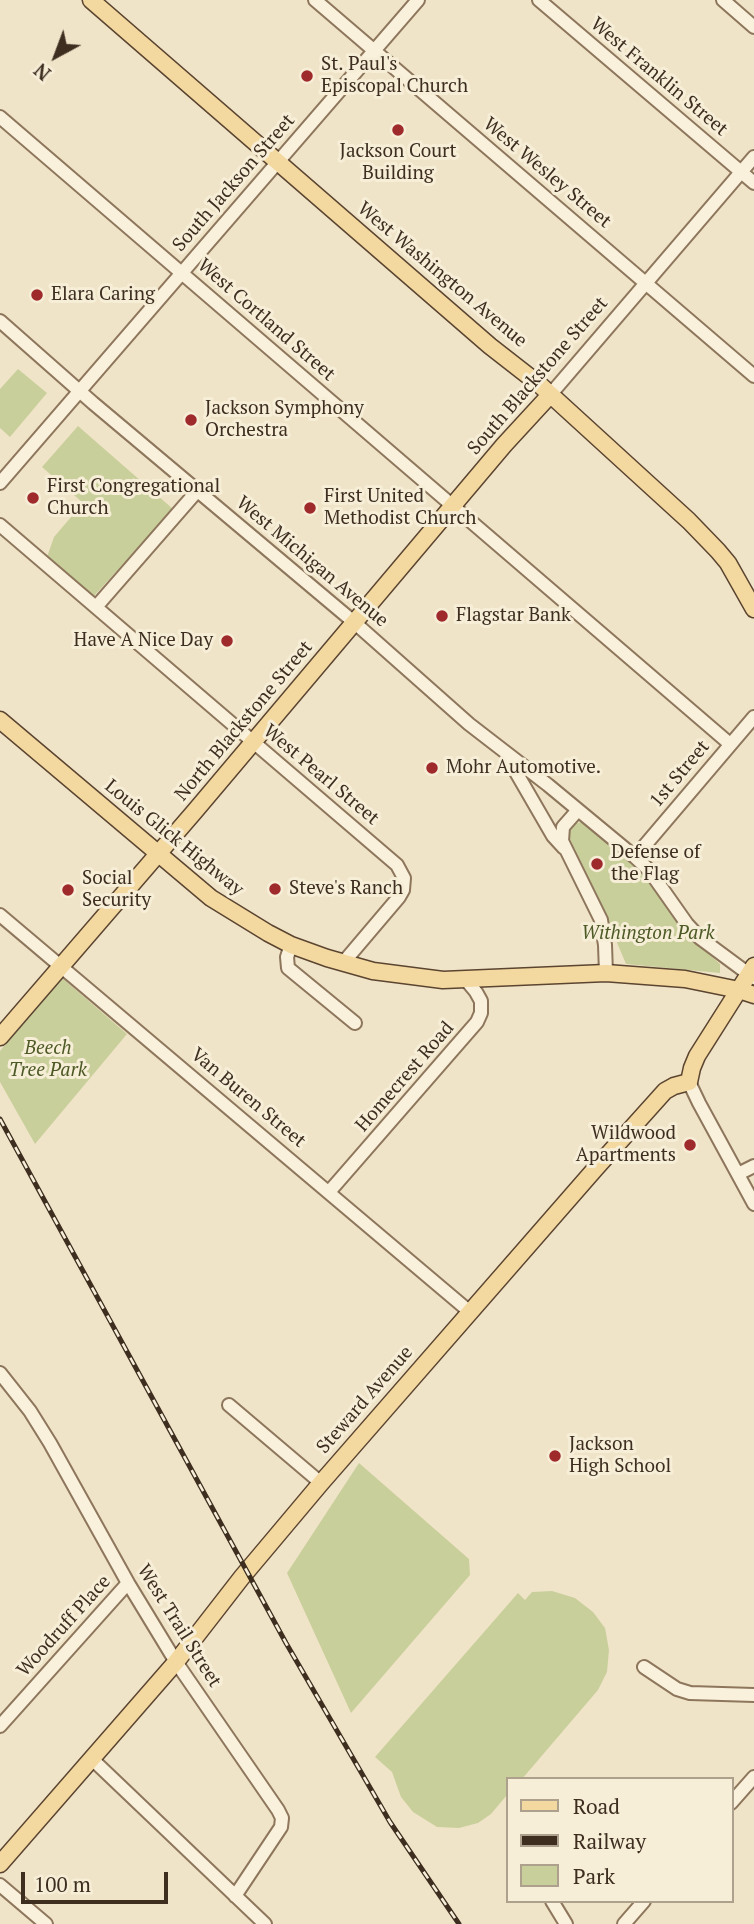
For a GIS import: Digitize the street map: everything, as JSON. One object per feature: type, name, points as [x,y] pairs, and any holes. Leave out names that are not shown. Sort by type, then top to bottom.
[{"type":"main road","name":"West Washington Avenue","points":[[91,0],[490,346],[550,394],[705,536],[728,563],[751,603]]},
{"type":"main road","name":"South Blackstone Street","points":[[355,623],[550,394]]},
{"type":"main road","name":"North Blackstone Street","points":[[0,1037],[355,623]]},
{"type":"main road","name":"Louis Glick Highway","points":[[2,724],[197,888],[231,912],[291,945],[343,963],[414,978],[466,980],[606,973],[685,979],[746,992]]},
{"type":"main road","points":[[689,1082],[697,1056],[746,992],[752,973]]},
{"type":"main road","name":"Steward Avenue","points":[[0,1864],[176,1662],[242,1577],[321,1483],[660,1096],[670,1088],[689,1082]]},
{"type":"street","name":"West Wesley Street","points":[[315,0],[754,376]]},
{"type":"street","name":"South Jackson Street","points":[[0,483],[418,0]]},
{"type":"street","name":"West Franklin Street","points":[[539,0],[754,183]]},
{"type":"street","points":[[723,0],[754,27]]},
{"type":"street","name":"West Cortland Street","points":[[0,117],[730,744]]},
{"type":"street","name":"South Blackstone Street","points":[[550,394],[754,157]]},
{"type":"street","name":"West Michigan Avenue","points":[[0,321],[79,391],[355,623],[469,724],[635,857],[649,870],[700,938],[752,973]]},
{"type":"street","points":[[96,607],[198,490]]},
{"type":"street","name":"West Pearl Street","points":[[0,525],[392,860],[402,872],[403,886],[399,897],[343,963]]},
{"type":"street","name":"1st Street","points":[[635,857],[754,717]]},
{"type":"street","name":"West Michigan Avenue","points":[[503,751],[553,835],[565,849],[601,920],[606,973]]},
{"type":"street","points":[[543,818],[543,806],[550,799],[562,796]]},
{"type":"street","points":[[565,849],[563,827],[578,810]]},
{"type":"street","name":"Van Buren Street","points":[[0,915],[470,1312]]},
{"type":"street","points":[[291,945],[287,957],[288,968],[355,1023]]},
{"type":"street","name":"Homecrest Road","points":[[329,1192],[477,1022],[481,1013],[481,1002],[466,980]]},
{"type":"street","points":[[689,1082],[754,1204]]},
{"type":"street","points":[[738,1174],[754,1166]]},
{"type":"street","name":"West Trail Street","points":[[0,1373],[44,1433],[128,1583],[176,1662],[282,1818],[278,1833],[235,1896]]},
{"type":"street","points":[[229,1405],[321,1483]]},
{"type":"street","name":"Woodruff Place","points":[[0,1726],[128,1583]]},
{"type":"street","points":[[644,1667],[677,1689],[690,1693],[754,1695]]},
{"type":"street","points":[[92,1759],[265,1924]]},
{"type":"street","points":[[733,1801],[754,1777]]},
{"type":"street","points":[[0,1885],[46,1924]]},
{"type":"street","points":[[553,1903],[566,1924]]},
{"type":"street","points":[[624,1924],[642,1903]]},
{"type":"green space","points":[[18,369],[47,393],[10,437],[0,428],[0,389]]},
{"type":"green space","points":[[78,426],[173,509],[93,597],[47,557],[54,537],[83,503],[42,467]]},
{"type":"green space","name":"Withington Park","points":[[582,822],[641,872],[685,933],[720,964],[720,973],[626,964],[569,837],[569,829],[573,824]]},
{"type":"green space","name":"Beech Tree Park","points":[[62,978],[127,1034],[35,1144],[0,1082],[0,1051]]},
{"type":"green space","points":[[359,1463],[469,1559],[470,1575],[351,1713],[287,1573]]},
{"type":"green space","points":[[552,1591],[575,1598],[593,1612],[605,1628],[609,1650],[607,1672],[598,1690],[524,1777],[505,1777],[505,1797],[491,1814],[478,1823],[459,1828],[437,1827],[413,1812],[401,1797],[392,1772],[375,1757],[518,1593],[525,1600],[532,1592]]},
{"type":"railway","points":[[0,1119],[286,1643],[390,1822],[459,1924]]},
{"type":"place","name":"St. Paul's Episcopal Church","points":[[307,76]]},
{"type":"place","name":"Jackson Court Building","points":[[398,130]]},
{"type":"place","name":"Elara Caring","points":[[37,295]]},
{"type":"place","name":"Jackson Symphony Orchestra","points":[[191,420]]},
{"type":"place","name":"First Congregational Church","points":[[33,498]]},
{"type":"place","name":"First United Methodist Church","points":[[310,508]]},
{"type":"place","name":"Flagstar Bank","points":[[442,616]]},
{"type":"place","name":"Have A Nice Day","points":[[227,641]]},
{"type":"place","name":"Mohr Automotive.","points":[[432,768]]},
{"type":"place","name":"Defense of the Flag","points":[[597,864]]},
{"type":"place","name":"Steve's Ranch","points":[[275,889]]},
{"type":"place","name":"Social Security","points":[[68,890]]},
{"type":"place","name":"Wildwood Apartments","points":[[690,1145]]},
{"type":"place","name":"Jackson High School","points":[[555,1456]]}]
